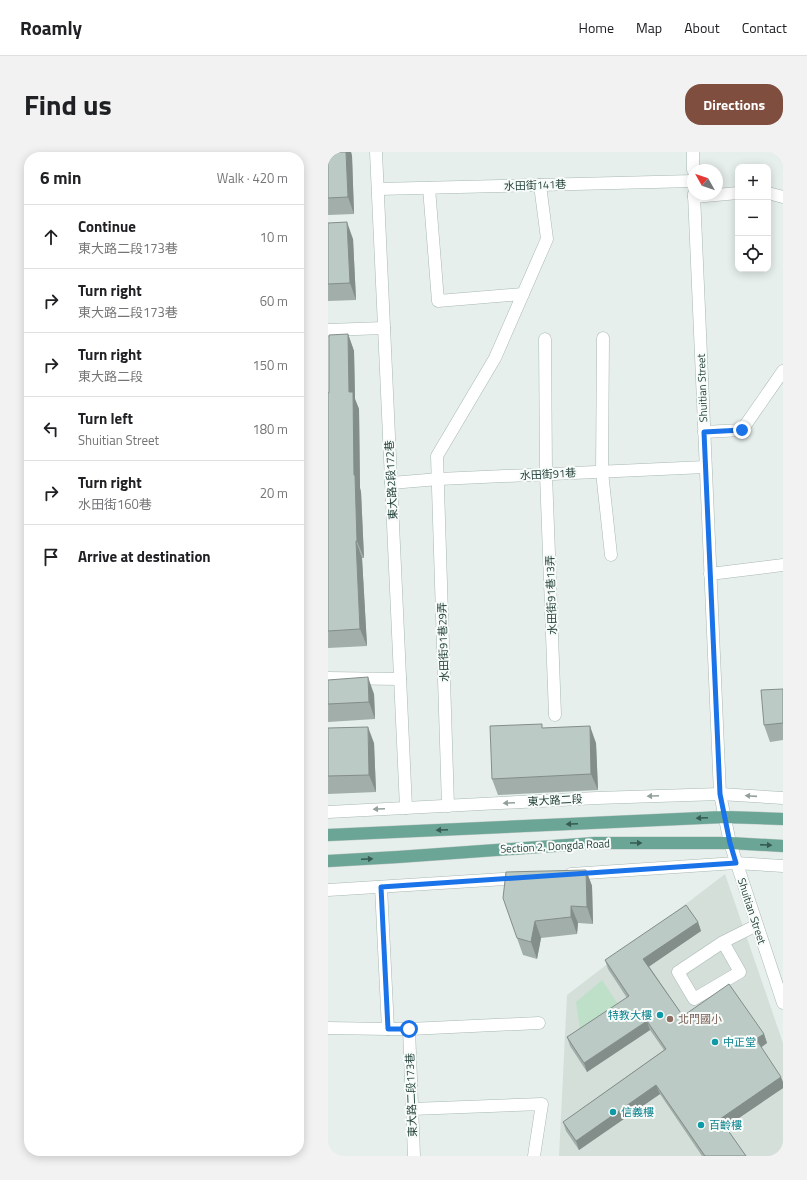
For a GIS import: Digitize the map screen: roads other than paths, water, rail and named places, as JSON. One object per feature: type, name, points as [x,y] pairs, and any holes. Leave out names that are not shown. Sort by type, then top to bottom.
[{"type":"main road","name":"Section 2, Dongda Road","points":[[328,835],[724,817],[783,819]]},
{"type":"main road","name":"Section 2, Dongda Road","points":[[328,861],[595,843],[730,843],[783,846]]},
{"type":"street","name":"東大路2段172巷","points":[[376,152],[406,808]]},
{"type":"street","points":[[693,152],[693,164]]},
{"type":"street","name":"水田街141巷","points":[[378,190],[687,181]]},
{"type":"street","name":"水田街91巷29弄","points":[[448,806],[439,479],[437,456],[495,358],[547,239],[540,185]]},
{"type":"street","points":[[429,188],[438,301],[523,294]]},
{"type":"street","points":[[723,194],[735,193]]},
{"type":"street","points":[[771,194],[783,197]]},
{"type":"street","name":"Shuitian Street","points":[[694,200],[720,794],[730,843],[781,991],[783,1004]]},
{"type":"street","points":[[328,330],[384,328]]},
{"type":"street","points":[[603,338],[602,472],[611,555]]},
{"type":"street","name":"水田街91巷13弄","points":[[544,339],[546,474],[555,715]]},
{"type":"street","points":[[704,432],[742,430],[783,371]]},
{"type":"street","name":"水田街91巷","points":[[392,483],[439,479],[705,467]]},
{"type":"street","points":[[710,574],[783,566]]},
{"type":"street","points":[[328,678],[400,679]]},
{"type":"street","name":"東大路二段","points":[[328,812],[720,794],[783,798]]},
{"type":"street","points":[[563,875],[736,863],[783,866]]},
{"type":"street","points":[[328,890],[531,877]]},
{"type":"street","points":[[381,887],[388,1029]]},
{"type":"street","points":[[723,942],[740,972],[694,999],[678,972],[723,942],[757,925]]},
{"type":"street","points":[[328,1028],[409,1029],[538,1023]]},
{"type":"street","name":"東大路二段173巷","points":[[409,1029],[414,1156]]},
{"type":"street","points":[[412,1109],[542,1104],[534,1156]]},
{"type":"place","name":"特教大樓","points":[[660,1015]]},
{"type":"place","name":"北門國小","points":[[670,1019]]},
{"type":"place","name":"中正堂","points":[[715,1042]]},
{"type":"place","name":"信義樓","points":[[613,1112]]},
{"type":"place","name":"百齡樓","points":[[701,1125]]}]
